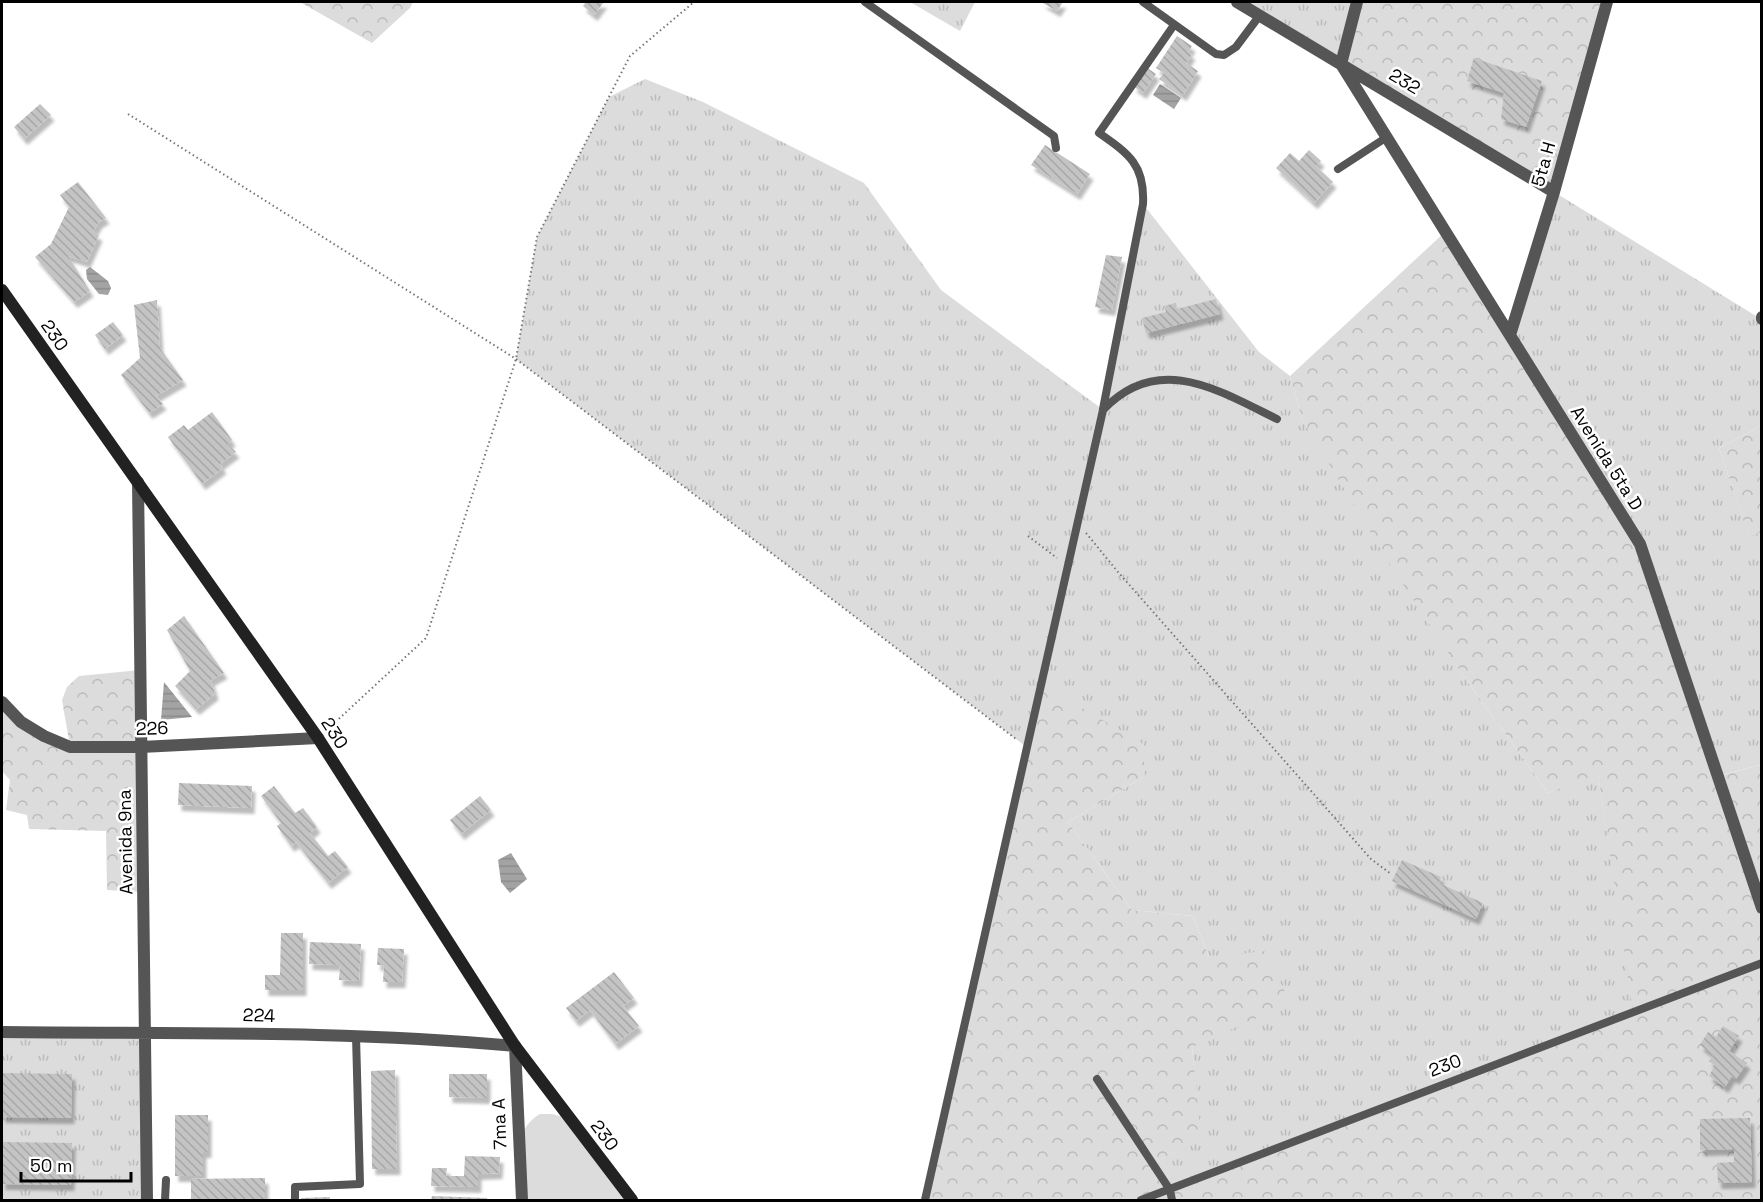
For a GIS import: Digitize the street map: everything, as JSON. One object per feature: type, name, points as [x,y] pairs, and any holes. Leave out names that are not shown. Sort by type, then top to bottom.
[{"type":"street","name":"232","points":[[1237,2],[1554,192]]},
{"type":"street","points":[[1341,64],[1357,2]]},
{"type":"street","name":"5ta H","points":[[1510,335],[1554,192],[1607,2]]},
{"type":"street","name":"Avenida 5ta D","points":[[1341,64],[1640,544],[1761,908]]},
{"type":"street","name":"230","points":[[2,290],[318,738],[515,1046],[632,1200]]},
{"type":"street","name":"Avenida 9na","points":[[138,482],[147,1200]]},
{"type":"street","name":"226","points":[[2,702],[21,722],[44,736],[70,747],[141,747],[318,738]]},
{"type":"street","name":"224","points":[[2,1032],[356,1036],[422,1038],[515,1046]]},
{"type":"street","name":"7ma A","points":[[515,1046],[522,1200]]},
{"type":"lane","points":[[865,2],[1054,136],[1056,148]]},
{"type":"lane","points":[[1143,2],[1216,54],[1224,55],[1236,46],[1260,15]]},
{"type":"lane","points":[[925,1200],[1079,523],[1143,204],[1144,184],[1140,171],[1126,152],[1100,133],[1174,24]]},
{"type":"lane","points":[[1338,169],[1387,137]]},
{"type":"lane","points":[[1103,410],[1117,395],[1132,386],[1164,379],[1186,380],[1234,398],[1277,419]]},
{"type":"lane","name":"230","points":[[1141,1200],[1761,963]]},
{"type":"lane","points":[[295,1200],[295,1187],[360,1184],[356,1036]]},
{"type":"lane","points":[[1097,1079],[1170,1190],[1172,1200]]},
{"type":"lane","points":[[165,1180],[165,1200]]},
{"type":"path","points":[[318,738],[426,638],[516,359],[537,237],[630,56],[694,2]]},
{"type":"path","points":[[128,114],[516,359],[1028,748]]},
{"type":"path","points":[[1079,523],[1118,572],[1355,841],[1371,859],[1391,874]]},
{"type":"path","points":[[1028,536],[1069,568]]},
{"type":"green space","points":[[300,2],[413,2],[410,8],[372,43]]},
{"type":"green space","points":[[910,2],[975,2],[960,31]]},
{"type":"green space","points":[[1237,2],[1357,2],[1341,64]]},
{"type":"green space","points":[[1357,2],[1607,2],[1554,192],[1341,64]]},
{"type":"green space","points":[[645,79],[703,102],[864,183],[941,290],[1102,409],[1143,204],[1259,352],[1290,376],[1302,419],[1465,678],[1548,793],[1598,773],[1634,1012],[1170,1190],[1153,1164],[1200,1137],[1192,1047],[1209,957],[1193,916],[1132,910],[1068,822],[1145,776],[1028,748],[516,359],[537,237],[609,97]]},
{"type":"green space","points":[[1554,192],[1761,319],[1761,426],[1719,448],[1749,536],[1761,532],[1761,765],[1717,776],[1510,335]]},
{"type":"green space","points":[[1445,232],[1640,544],[1718,776],[1761,765],[1761,1200],[925,1200],[1042,684],[1143,744],[1145,776],[1068,822],[1132,910],[1193,916],[1209,957],[1266,951],[1290,1003],[1192,1047],[1201,1137],[1153,1164],[1170,1189],[1633,1012],[1598,774],[1548,793],[1465,678],[1394,571],[1302,419],[1290,376]]},
{"type":"green space","points":[[1761,426],[1761,532],[1749,537],[1719,448]]},
{"type":"green space","points":[[140,670],[143,892],[107,890],[106,831],[29,829],[27,815],[6,810],[10,780],[2,771],[2,702],[21,722],[70,746],[62,700],[67,687],[79,676]]},
{"type":"green space","points":[[2,1032],[145,1032],[147,1200],[2,1200]]},
{"type":"green space","points":[[540,1114],[552,1114],[570,1119],[632,1200],[522,1200],[518,1164],[520,1141],[530,1122]]},
{"type":"shaded area","points":[[1160,84],[1181,98],[1174,109],[1153,95]]},
{"type":"shaded area","points":[[90,267],[108,281],[111,288],[108,295],[99,294],[87,279],[86,270]]},
{"type":"shaded area","points":[[164,682],[192,717],[161,720]]},
{"type":"shaded area","points":[[511,853],[527,879],[510,893],[501,882],[498,860]]},
{"type":"building","points":[[586,2],[604,2],[594,15],[583,6]]},
{"type":"building","points":[[1041,2],[1063,2],[1057,11]]},
{"type":"building","points":[[1177,36],[1192,46],[1188,52],[1192,54],[1186,63],[1198,71],[1183,95],[1159,79],[1164,73],[1156,68]]},
{"type":"building","points":[[1474,58],[1542,81],[1526,127],[1501,119],[1504,93],[1467,81]]},
{"type":"building","points":[[1146,67],[1156,74],[1143,93],[1133,86]]},
{"type":"building","points":[[40,104],[51,115],[24,139],[14,127]]},
{"type":"building","points":[[1045,145],[1090,174],[1077,194],[1031,165]]},
{"type":"building","points":[[1309,150],[1321,161],[1316,166],[1333,182],[1314,203],[1276,168],[1290,153],[1299,161]]},
{"type":"building","points":[[78,182],[106,218],[99,222],[93,232],[99,235],[87,262],[68,256],[90,291],[74,302],[35,257],[51,244],[69,207],[60,195]]},
{"type":"building","points":[[1106,255],[1122,257],[1112,310],[1095,307]]},
{"type":"building","points":[[1216,299],[1220,314],[1146,333],[1142,318],[1166,312],[1164,306],[1176,303],[1177,309]]},
{"type":"building","points":[[157,300],[160,348],[183,380],[156,396],[163,404],[149,413],[121,375],[140,358],[134,305]]},
{"type":"building","points":[[113,322],[123,335],[105,349],[95,335]]},
{"type":"building","points":[[212,412],[232,440],[228,444],[236,452],[220,464],[223,468],[202,484],[168,437],[184,425],[188,430]]},
{"type":"building","points":[[184,616],[224,673],[211,680],[215,694],[196,709],[175,686],[190,671],[167,630]]},
{"type":"building","points":[[179,783],[252,786],[251,808],[178,805]]},
{"type":"building","points":[[274,786],[295,813],[303,808],[317,827],[310,833],[328,856],[335,851],[348,867],[328,883],[296,842],[291,846],[277,826],[281,823],[261,796]]},
{"type":"building","points":[[480,796],[491,810],[461,834],[450,820]]},
{"type":"building","points":[[1402,860],[1441,877],[1439,883],[1483,903],[1476,919],[1392,881]]},
{"type":"building","points":[[281,933],[303,933],[303,990],[265,990],[265,975],[280,975]]},
{"type":"building","points":[[310,942],[361,944],[359,981],[339,980],[340,965],[309,964]]},
{"type":"building","points":[[378,948],[404,949],[402,982],[383,982],[384,965],[377,965]]},
{"type":"building","points":[[614,972],[634,998],[623,1006],[639,1026],[615,1044],[590,1010],[576,1021],[566,1008]]},
{"type":"building","points":[[1723,1026],[1739,1036],[1729,1051],[1747,1063],[1736,1079],[1732,1076],[1725,1087],[1709,1076],[1715,1065],[1709,1061],[1713,1055],[1700,1045],[1708,1032],[1716,1037]]},
{"type":"building","points":[[395,1070],[397,1169],[372,1169],[371,1071]]},
{"type":"building","points":[[2,1073],[72,1074],[71,1118],[2,1117]]},
{"type":"building","points":[[449,1074],[487,1074],[487,1098],[449,1097]]},
{"type":"building","points":[[175,1115],[208,1115],[208,1152],[203,1152],[203,1176],[175,1176]]},
{"type":"building","points":[[1750,1118],[1752,1182],[1718,1183],[1717,1163],[1734,1162],[1734,1149],[1700,1150],[1700,1119]]},
{"type":"building","points":[[2,1142],[72,1143],[71,1185],[2,1184]]},
{"type":"building","points":[[465,1156],[500,1157],[499,1173],[478,1174],[478,1187],[431,1186],[432,1168],[447,1168],[446,1176],[464,1176]]},
{"type":"building","points":[[265,1178],[265,1200],[191,1200],[191,1179]]},
{"type":"building","points":[[432,1196],[487,1198],[487,1200],[431,1200]]},
{"type":"building","points":[[330,1197],[330,1200],[301,1200],[301,1198]]}]
